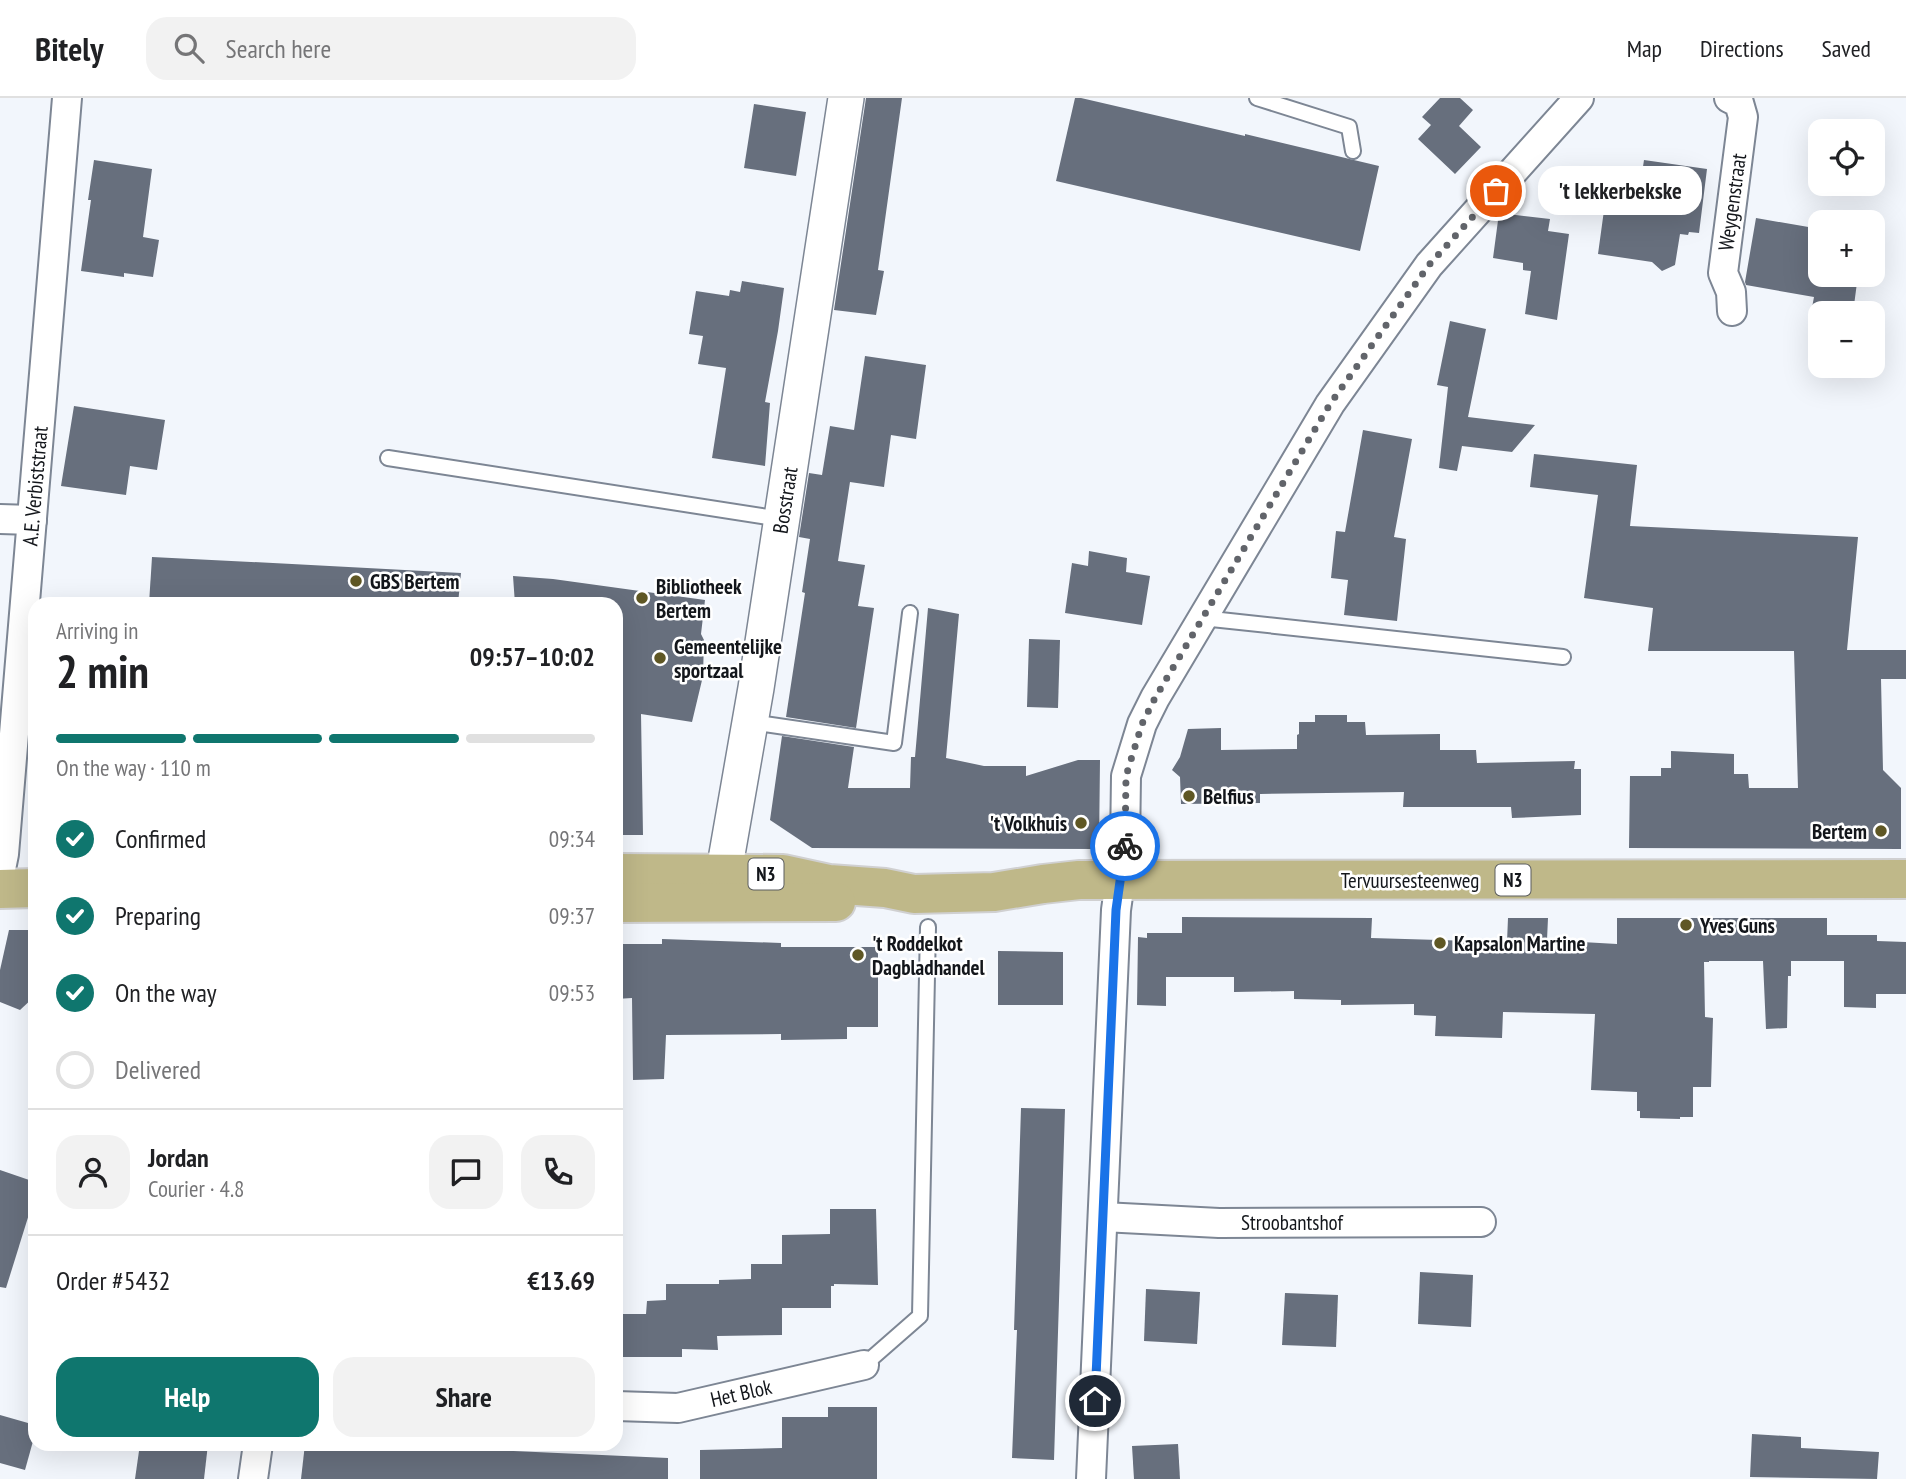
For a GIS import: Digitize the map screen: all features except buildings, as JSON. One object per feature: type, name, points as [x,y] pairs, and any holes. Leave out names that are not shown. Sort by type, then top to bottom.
[{"type":"main road","name":"Tervuursesteenweg","points":[[623,874],[721,888],[886,902],[921,911],[994,892],[1079,880],[1906,879]]},
{"type":"main road","points":[[0,889],[28,888]]},
{"type":"main road","name":"Tervuursesteenweg","points":[[623,902],[721,888]]},
{"type":"street","name":"A.E. Verbiststraat","points":[[0,874],[4,854],[67,98]]},
{"type":"street","name":"Bosstraat","points":[[721,888],[782,519],[846,98]]},
{"type":"street","points":[[1091,1479],[1116,910],[1126,834],[1126,776],[1134,746],[1155,698],[1330,404],[1429,265],[1579,98]]},
{"type":"street","name":"Weygenstraat","points":[[1729,98],[1739,103],[1743,117],[1723,273],[1731,292],[1732,311]]},
{"type":"street","points":[[0,519],[32,520]]},
{"type":"street","name":"Stroobantshof","points":[[1103,1217],[1219,1223],[1481,1222]]},
{"type":"street","name":"Het Blok","points":[[623,1406],[678,1408],[864,1365]]},
{"type":"street","points":[[253,1479],[257,1451]]},
{"type":"lane","points":[[1257,98],[1349,127],[1353,150]]},
{"type":"lane","points":[[388,458],[782,519]]},
{"type":"lane","points":[[750,721],[894,743],[910,613]]},
{"type":"lane","points":[[1202,618],[1563,657]]},
{"type":"lane","points":[[864,1365],[920,1317],[921,911]]},
{"type":"way so far","points":[[1125,846],[1126,776],[1142,724],[1155,698],[1330,404],[1429,265],[1496,191]]},
{"type":"place","name":"'t lekkerbekske","points":[[1496,191]]},
{"type":"place","name":"GBS Bertem","points":[[356,581]]},
{"type":"place","name":"Bibliotheek Bertem","points":[[642,598]]},
{"type":"place","name":"Gemeentelijke sportzaal","points":[[660,658]]},
{"type":"place","name":"Belfius","points":[[1189,796]]},
{"type":"place","name":"'t Volkhuis","points":[[1081,823]]},
{"type":"place","name":"Bertem","points":[[1881,831]]},
{"type":"place","name":"Yves Guns","points":[[1686,925]]},
{"type":"place","name":"Kapsalon Martine","points":[[1440,943]]},
{"type":"place","name":"'t Roddelkot Dagbladhandel","points":[[858,955]]},
{"type":"route","points":[[1095,1401],[1116,910],[1125,846]]}]
